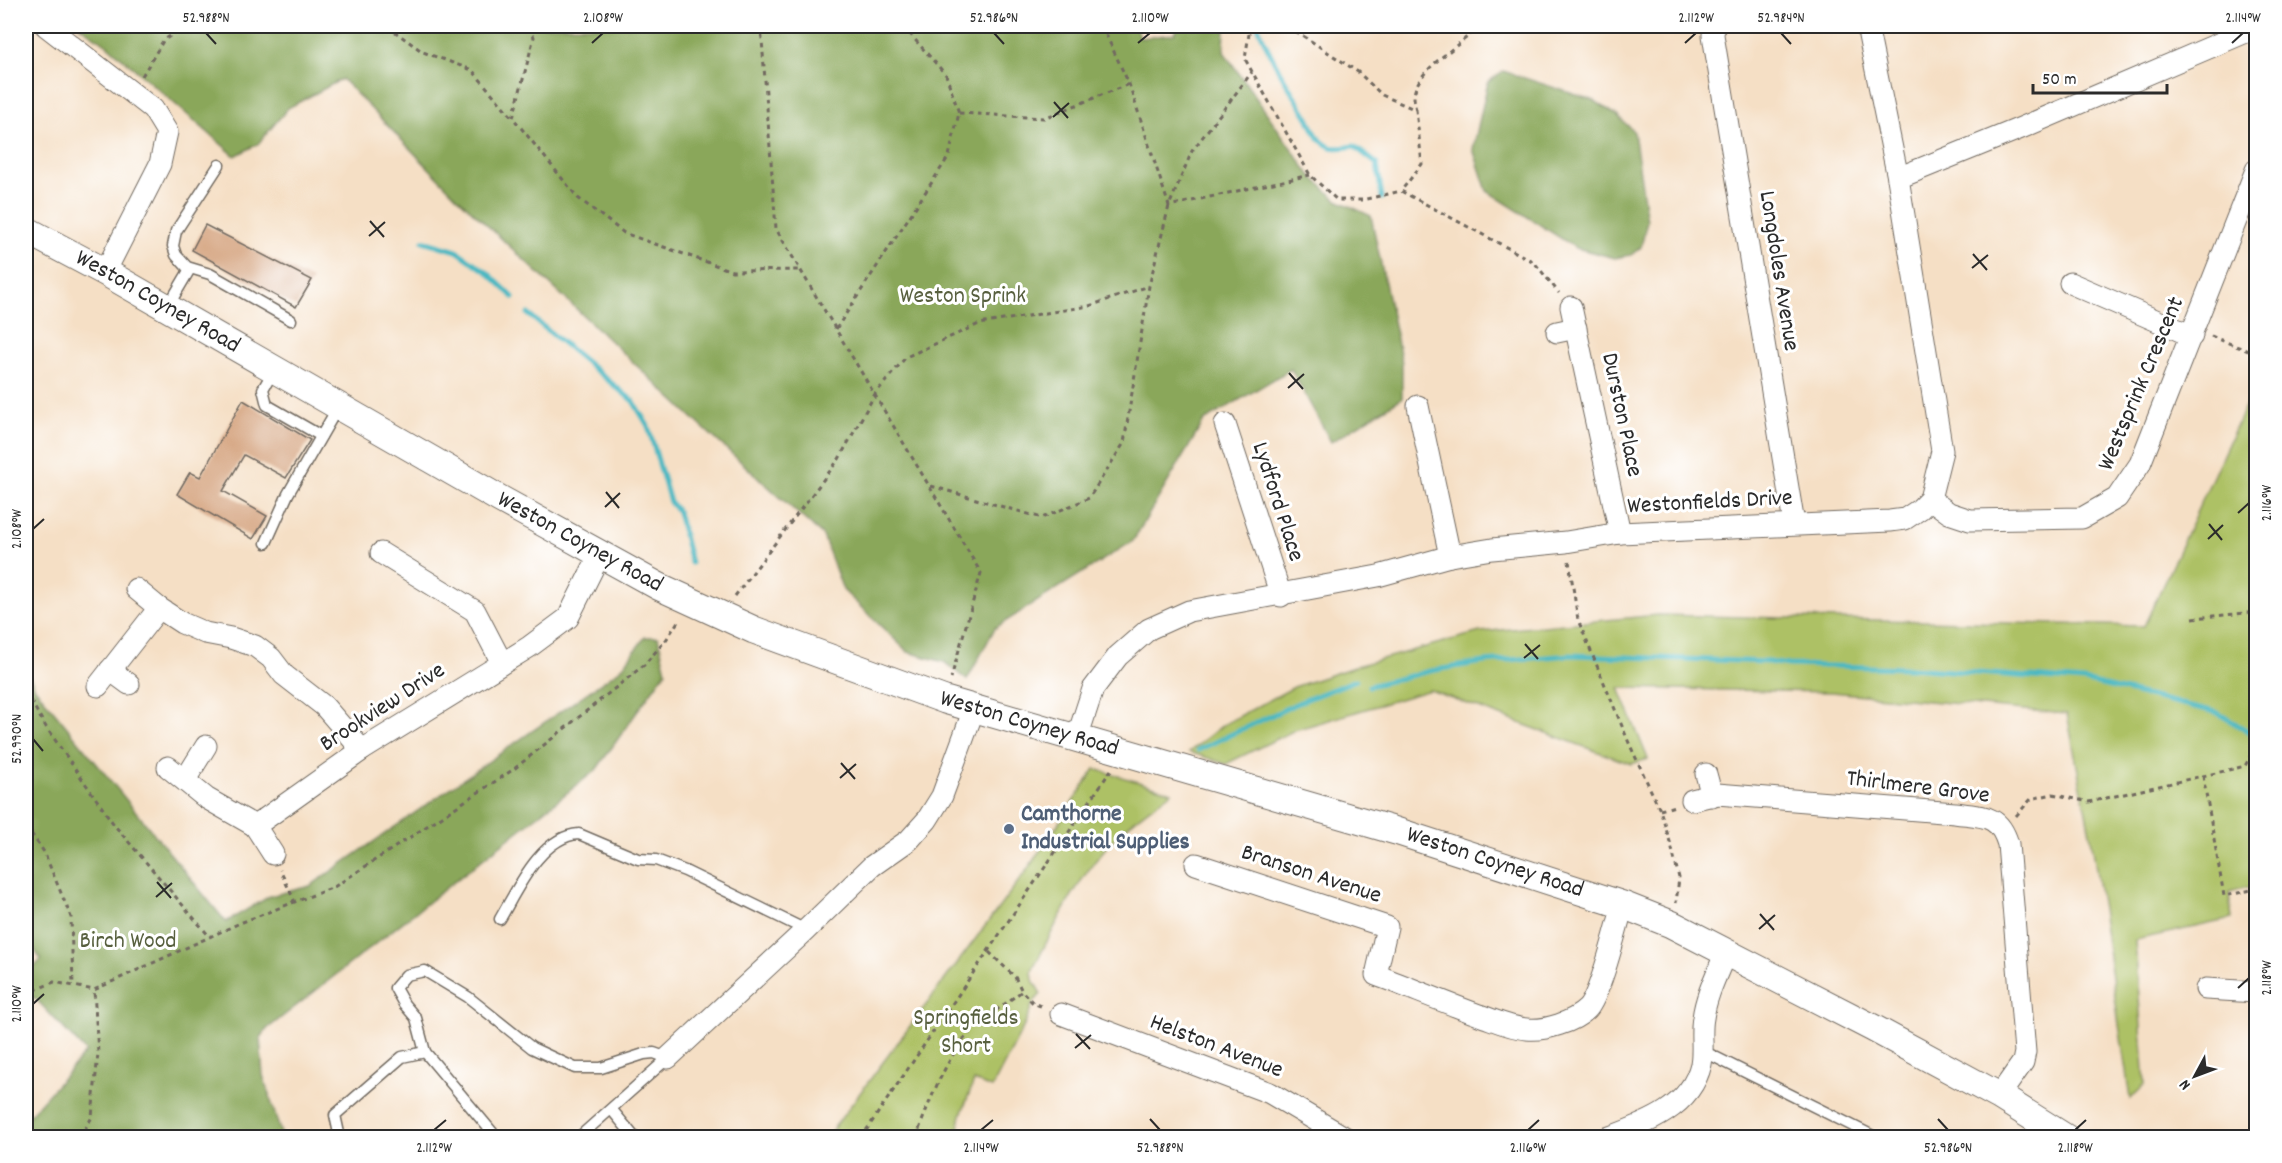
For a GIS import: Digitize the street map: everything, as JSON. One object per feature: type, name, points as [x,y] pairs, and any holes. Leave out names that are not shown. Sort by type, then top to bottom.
[{"type":"street","points":[[45,26],[153,109],[167,132],[160,164],[105,272]]},
{"type":"street","name":"Longdoles Avenue","points":[[1714,26],[1713,35],[1794,525]]},
{"type":"street","points":[[1867,26],[1898,178],[1942,452],[1930,499]]},
{"type":"street","points":[[1898,178],[2254,32]]},
{"type":"street","name":"Westsprink Crescent","points":[[1930,499],[1949,513],[1970,520],[2082,518],[2117,498],[2140,464],[2198,333],[2256,170]]},
{"type":"street","name":"Weston Coyney Road","points":[[26,230],[105,272],[338,407],[658,586],[754,630],[945,700],[1396,831],[1623,905],[1671,924],[1726,952],[1999,1096],[2066,1137]]},
{"type":"street","points":[[2070,283],[2198,333]]},
{"type":"street","name":"Durston Place","points":[[1571,307],[1567,330],[1620,533]]},
{"type":"street","points":[[1418,406],[1450,556]]},
{"type":"street","name":"Lydford Place","points":[[1225,424],[1281,596]]},
{"type":"street","name":"Westonfields Drive","points":[[1077,738],[1093,689],[1118,656],[1149,629],[1189,611],[1281,596],[1378,576],[1450,556],[1492,549],[1566,542],[1620,533],[1905,519],[1930,499]]},
{"type":"street","points":[[381,553],[475,611],[502,663]]},
{"type":"street","name":"Brookview Drive","points":[[255,826],[362,750],[529,647],[568,618],[600,554]]},
{"type":"street","points":[[136,589],[182,623],[205,633],[255,646],[271,658],[284,675],[324,706],[362,750]]},
{"type":"street","points":[[129,684],[104,678],[159,608]]},
{"type":"street","points":[[668,1058],[872,866],[909,840],[927,820],[942,795],[974,709]]},
{"type":"street","points":[[185,780],[206,746]]},
{"type":"street","points":[[168,767],[206,798],[255,826],[273,854]]},
{"type":"street","name":"Thirlmere Grove","points":[[1706,774],[1702,798],[1955,813],[1991,819],[2003,829],[2008,844],[2025,1052],[2023,1062],[1999,1096]]},
{"type":"street","name":"Branson Avenue","points":[[1196,864],[1387,927],[1376,975],[1511,1026],[1528,1029],[1545,1028],[1572,1019],[1588,1008],[1602,976],[1623,905]]},
{"type":"street","points":[[1607,1137],[1639,1132],[1668,1112],[1688,1092],[1700,1066],[1703,1051],[1702,1019],[1708,995],[1726,952]]},
{"type":"street","points":[[2206,989],[2256,992]]},
{"type":"street","name":"Helston Avenue","points":[[1061,1014],[1270,1093],[1346,1137]]},
{"type":"lane","points":[[219,165],[173,238],[176,255],[190,268],[210,274],[291,320]]},
{"type":"lane","points":[[167,308],[190,268]]},
{"type":"lane","points":[[274,370],[264,389],[267,405],[321,436]]},
{"type":"lane","points":[[266,543],[288,494],[338,407]]},
{"type":"lane","points":[[500,919],[535,860],[571,834],[579,834],[638,859],[656,860],[685,871],[806,930]]},
{"type":"lane","points":[[497,1137],[424,1052],[416,1018],[404,1004],[395,988],[406,975],[425,971],[468,998],[532,1048],[575,1068],[601,1068],[644,1054],[654,1053],[668,1058],[612,1110],[578,1137]]},
{"type":"lane","points":[[1703,1051],[1877,1137]]},
{"type":"lane","points":[[340,1137],[335,1115],[402,1057],[424,1052]]},
{"type":"lane","points":[[612,1110],[635,1137]]},
{"type":"path","points":[[132,92],[164,41],[184,26]]},
{"type":"path","points":[[387,26],[423,52],[472,70],[578,198],[624,233],[732,271],[801,270]]},
{"type":"path","points":[[513,118],[534,37],[530,26]]},
{"type":"path","points":[[761,26],[776,229],[981,573],[945,700]]},
{"type":"path","points":[[836,330],[949,156],[959,113],[946,75],[903,26]]},
{"type":"path","points":[[1102,26],[1129,84],[1169,206]]},
{"type":"path","points":[[1244,26],[1249,34],[1245,59],[1310,175],[1337,200],[1362,200],[1401,191],[1422,164],[1414,95],[1420,80],[1438,60],[1470,36],[1478,26]]},
{"type":"path","points":[[1288,26],[1358,72],[1382,95],[1416,110]]},
{"type":"path","points":[[930,486],[1042,518],[1089,498],[1124,443],[1149,286],[1169,206],[1192,151],[1252,72]]},
{"type":"path","points":[[959,113],[1044,118],[1129,84]]},
{"type":"path","points":[[1169,206],[1310,175]]},
{"type":"path","points":[[1401,191],[1534,262],[1571,307]]},
{"type":"path","points":[[722,615],[839,459],[875,394],[906,357],[979,324],[1089,306],[1149,286]]},
{"type":"path","points":[[2198,333],[2256,354]]},
{"type":"path","points":[[1566,542],[1578,620],[1610,692],[1629,743],[1660,810],[1671,845],[1679,878],[1671,924]]},
{"type":"path","points":[[26,994],[54,982],[94,990],[210,937],[334,887],[514,769],[644,665],[666,640],[691,601]]},
{"type":"path","points":[[2193,618],[2256,612]]},
{"type":"path","points":[[26,693],[46,727],[115,826],[210,937]]},
{"type":"path","points":[[2003,829],[2031,799],[2053,794],[2089,802],[2203,776],[2245,766],[2256,746]]},
{"type":"path","points":[[864,1137],[1109,772],[1132,755]]},
{"type":"path","points":[[2203,776],[2224,896],[2256,889]]},
{"type":"path","points":[[26,826],[44,852],[71,917],[73,986]]},
{"type":"path","points":[[273,854],[294,900],[292,903]]},
{"type":"path","points":[[989,952],[1016,977],[1022,992],[1033,1003],[1061,1014]]},
{"type":"path","points":[[80,1137],[92,1117],[98,1053],[94,990]]},
{"type":"path","points":[[916,1137],[930,1098],[956,1052],[971,1032],[1022,992]]},
{"type":"green space","name":"Weston Sprink","points":[[79,26],[1134,26],[1141,38],[1174,34],[1180,26],[1225,26],[1224,52],[1310,175],[1337,200],[1371,216],[1402,363],[1402,398],[1331,442],[1291,369],[1204,421],[1133,541],[995,628],[967,680],[944,662],[908,652],[843,590],[823,536],[701,426],[456,196],[342,79],[288,108],[258,144],[235,156],[106,44]]},
{"type":"green space","points":[[1503,71],[1595,101],[1618,116],[1634,132],[1647,221],[1641,247],[1631,255],[1615,258],[1576,248],[1487,191],[1473,149],[1488,82]]},
{"type":"green space","points":[[2256,383],[2256,885],[2229,892],[2232,919],[2135,940],[2145,1085],[2130,1099],[2093,849],[2067,714],[1832,692],[1619,688],[1648,759],[1631,764],[1430,690],[1295,730],[1226,764],[1189,752],[1223,725],[1294,687],[1360,665],[1480,632],[1658,615],[2144,626]]},
{"type":"green space","name":"Birch Wood","points":[[645,637],[658,637],[666,671],[596,770],[267,1029],[260,1039],[263,1075],[282,1137],[26,1137],[26,1119],[86,1052],[34,997],[26,1005],[26,975],[41,960],[26,937],[26,669],[35,688],[226,922],[270,896],[310,886],[621,669]]},
{"type":"green space","name":"Springfields Short","points":[[1095,769],[1172,792],[1121,831],[1079,884],[1032,971],[1033,980],[1041,994],[1033,1003],[1026,1022],[992,1088],[974,1081],[961,1115],[956,1137],[827,1137],[1027,870]]},
{"type":"building","points":[[205,225],[312,280],[296,307],[192,250]]},
{"type":"building","points":[[243,400],[310,440],[286,478],[244,455],[223,491],[267,516],[253,539],[177,494],[190,472],[200,477]]},
{"type":"waterway","points":[[1258,26],[1273,59],[1317,136],[1331,147],[1354,146],[1377,164],[1382,198]]},
{"type":"waterway","points":[[423,241],[457,251],[487,272],[513,297]]},
{"type":"waterway","points":[[528,314],[633,401],[648,426],[670,502],[678,512],[691,563]]},
{"type":"waterway","points":[[1369,686],[1430,671],[1484,662],[1571,655],[1911,668],[2084,681],[2216,712],[2256,736]]},
{"type":"waterway","points":[[1198,750],[1300,702],[1356,680]]},
{"type":"place","name":"Camthorne Industrial Supplies","points":[[1009,829]]}]
